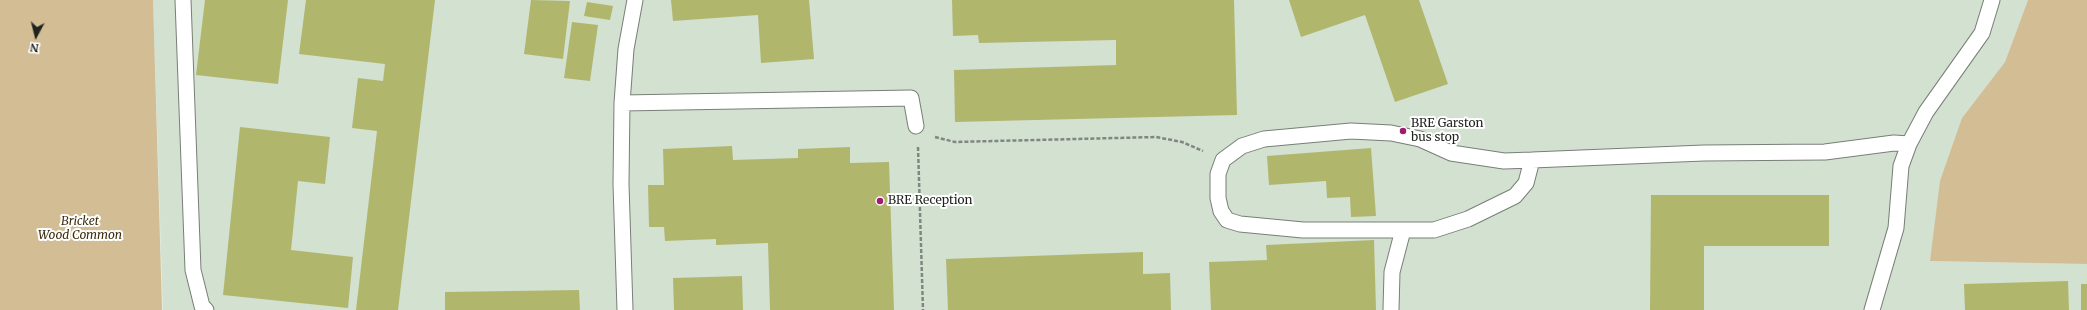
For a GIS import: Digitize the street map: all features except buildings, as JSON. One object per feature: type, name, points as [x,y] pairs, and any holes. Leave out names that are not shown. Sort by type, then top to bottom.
[{"type":"lane","points":[[183,0],[193,270],[202,306],[206,310]]},
{"type":"lane","points":[[625,310],[621,184],[622,103],[626,49],[635,0]]},
{"type":"lane","points":[[1872,310],[1896,228],[1901,166],[1909,144],[1926,112],[1982,33],[1992,0]]},
{"type":"lane","points":[[622,103],[911,98],[916,126]]},
{"type":"lane","points":[[1532,160],[1526,183],[1515,196],[1468,219],[1434,230],[1303,230],[1240,224],[1227,220],[1220,211],[1218,198],[1218,174],[1223,160],[1242,146],[1264,139],[1351,131],[1392,133],[1420,140],[1451,153],[1504,161],[1704,153],[1825,152],[1894,143],[1909,144]]},
{"type":"lane","points":[[1391,310],[1392,272],[1404,230]]},
{"type":"path","points":[[916,126],[939,139],[956,142],[1156,137],[1182,142],[1223,160]]},
{"type":"path","points":[[916,126],[920,161],[923,310]]},
{"type":"shaded area","points":[[153,0],[2028,0],[2005,62],[1962,118],[1930,261],[2087,264],[2087,310],[163,310]]},
{"type":"green space","name":"Bricket Wood Common","points":[[0,0],[153,0],[162,310],[0,310]]},
{"type":"green space","points":[[2028,0],[2087,0],[2087,264],[1930,261],[1940,181],[1962,118],[2005,62]]},
{"type":"place","name":"BRE Garston bus stop","points":[[1403,131]]},
{"type":"place","name":"BRE Reception","points":[[880,201]]}]
